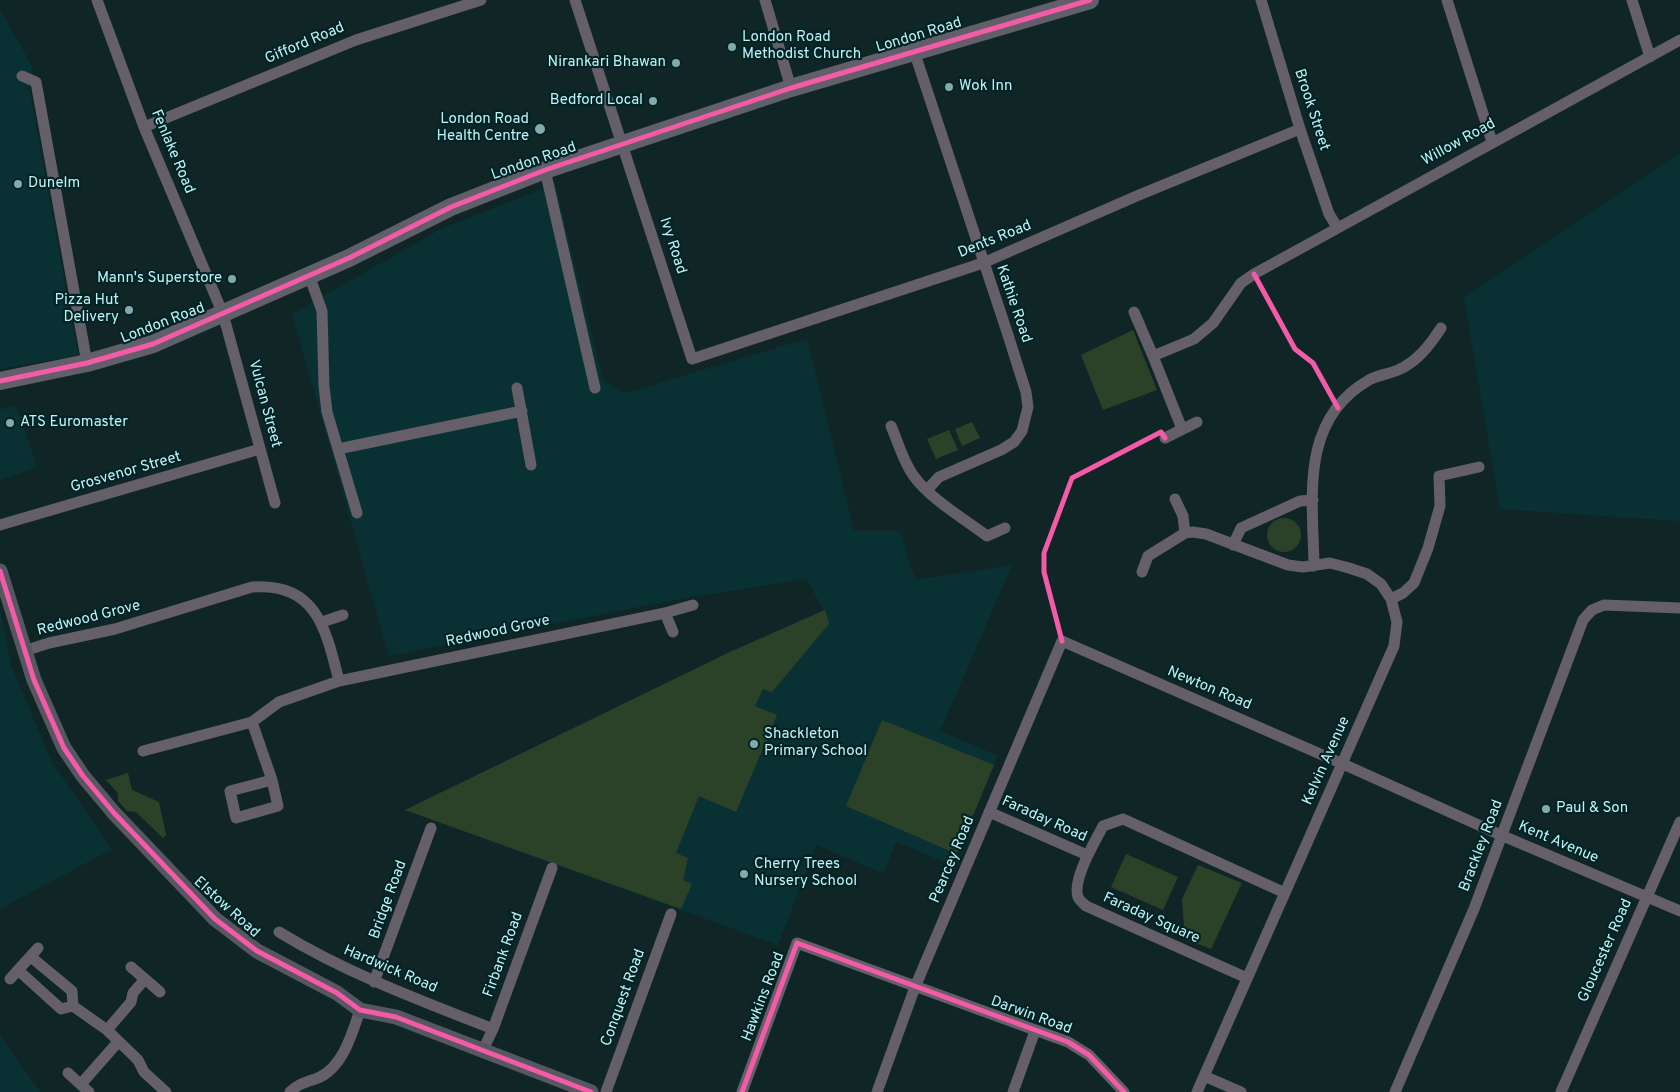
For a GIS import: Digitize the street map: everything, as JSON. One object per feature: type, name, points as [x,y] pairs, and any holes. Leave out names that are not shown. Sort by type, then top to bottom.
[{"type":"main road","name":"London Road","points":[[0,381],[87,363],[153,344],[349,258],[451,207],[545,170],[791,88],[1090,0]]},
{"type":"street","name":"Fenlake Road","points":[[96,0],[144,128],[223,314]]},
{"type":"street","name":"Gifford Road","points":[[144,128],[356,40],[481,0]]},
{"type":"street","name":"Ivy Road","points":[[576,0],[624,143],[692,358]]},
{"type":"street","points":[[765,0],[791,88]]},
{"type":"street","name":"Brook Street","points":[[1261,0],[1300,130],[1329,214],[1336,227]]},
{"type":"street","points":[[1448,0],[1492,142]]},
{"type":"street","points":[[1632,0],[1650,57]]},
{"type":"street","name":"Willow Road","points":[[1153,356],[1194,339],[1213,323],[1241,283],[1254,274],[1336,227],[1680,40]]},
{"type":"street","name":"Kathie Road","points":[[914,51],[1026,392],[1027,418],[1022,431],[1014,442],[1002,450],[940,477],[927,490]]},
{"type":"street","points":[[22,76],[36,82],[87,363]]},
{"type":"street","name":"Dents Road","points":[[692,358],[983,263],[1139,195],[1300,130]]},
{"type":"street","points":[[545,170],[595,388]]},
{"type":"street","points":[[309,275],[321,303],[324,386],[327,412],[357,513]]},
{"type":"street","points":[[1134,312],[1182,429]]},
{"type":"street","name":"Vulcan Street","points":[[223,314],[275,502]]},
{"type":"street","points":[[1314,566],[1313,500],[1315,454],[1319,438],[1328,419],[1348,395],[1370,379],[1399,370],[1425,351],[1441,328]]},
{"type":"street","points":[[516,388],[531,464]]},
{"type":"street","points":[[338,449],[522,411]]},
{"type":"street","points":[[1165,438],[1197,422]]},
{"type":"street","points":[[891,426],[906,464],[927,490],[987,536],[1005,528]]},
{"type":"street","name":"Grosvenor Street","points":[[0,526],[260,449]]},
{"type":"street","points":[[1391,599],[1403,593],[1414,583],[1428,548],[1440,506],[1440,476],[1480,467]]},
{"type":"street","points":[[1142,572],[1148,556],[1185,533],[1183,516],[1176,499]]},
{"type":"street","points":[[1233,545],[1241,528],[1300,501],[1313,500]]},
{"type":"street","name":"Kelvin Avenue","points":[[1185,533],[1206,534],[1288,564],[1303,567],[1330,562],[1367,574],[1381,584],[1391,599],[1397,622],[1394,646],[1197,1092]]},
{"type":"street","name":"Elstow Road","points":[[0,571],[24,651],[50,720],[73,762],[108,806],[200,904],[228,930],[257,951],[337,993],[360,1010],[396,1017],[482,1052],[591,1092]]},
{"type":"street","name":"Redwood Grove","points":[[24,651],[49,643],[115,629],[252,586],[268,585],[294,594],[310,605],[322,622],[338,681]]},
{"type":"street","name":"Brackley Road","points":[[1395,1092],[1474,909],[1503,836],[1575,636],[1583,620],[1592,610],[1604,605],[1620,604],[1680,608]]},
{"type":"street","name":"Redwood Grove","points":[[143,751],[252,722],[279,702],[338,681],[665,613],[693,605]]},
{"type":"street","points":[[665,613],[673,632]]},
{"type":"street","points":[[322,622],[343,615]]},
{"type":"street","name":"Newton Road","points":[[1062,641],[1343,764]]},
{"type":"street","name":"Pearcey Road","points":[[877,1092],[915,987],[1062,641]]},
{"type":"street","points":[[252,722],[272,780]]},
{"type":"street","name":"Kent Avenue","points":[[1343,764],[1503,836],[1680,911]]},
{"type":"street","name":"Faraday Road","points":[[989,812],[1087,855]]},
{"type":"street","name":"Faraday Square","points":[[1247,978],[1086,906],[1078,898],[1077,885],[1087,855],[1103,826],[1123,820],[1285,893]]},
{"type":"street","name":"Gloucester Road","points":[[1561,1092],[1680,822]]},
{"type":"street","name":"Bridge Road","points":[[374,982],[431,828]]},
{"type":"street","name":"Firbank Road","points":[[482,1052],[493,1029],[552,868]]},
{"type":"street","name":"Conquest Road","points":[[606,1092],[671,914]]},
{"type":"street","name":"Hardwick Road","points":[[279,932],[314,953],[374,982],[493,1029]]},
{"type":"street","name":"Hawkins Road","points":[[742,1092],[797,943],[915,987]]},
{"type":"street","points":[[35,952],[72,991],[72,1006],[61,1009],[14,975],[35,952]]},
{"type":"street","points":[[131,967],[160,992]]},
{"type":"street","points":[[107,1030],[131,1002],[133,993],[145,978]]},
{"type":"street","name":"Darwin Road","points":[[915,987],[1068,1042],[1089,1055],[1124,1092]]},
{"type":"street","points":[[72,1006],[107,1030],[138,1060],[144,1072],[166,1092]]},
{"type":"street","points":[[290,1092],[305,1081],[318,1078],[340,1058],[351,1036],[360,1010]]},
{"type":"street","points":[[1013,1092],[1035,1031]]},
{"type":"street","points":[[68,1073],[85,1088],[118,1042]]},
{"type":"street","points":[[1204,1076],[1241,1092]]},
{"type":"shaded area","points":[[0,9],[33,68],[29,88],[78,355],[0,369]]},
{"type":"shaded area","points":[[1680,153],[1680,521],[1500,509],[1464,297]]},
{"type":"shaded area","points":[[555,184],[603,380],[626,393],[807,339],[854,531],[900,531],[910,567],[916,580],[1012,565],[940,731],[998,756],[952,865],[896,842],[883,873],[816,845],[778,945],[405,810],[732,651],[824,610],[806,579],[679,599],[389,656],[292,314],[441,229]]},
{"type":"shaded area","points":[[16,405],[37,467],[0,480],[0,410]]},
{"type":"shaded area","points":[[0,609],[11,665],[51,761],[112,849],[0,909]]},
{"type":"shaded area","points":[[0,1035],[10,1049],[40,1092],[0,1092]]},
{"type":"green space","points":[[1133,330],[1157,390],[1103,410],[1081,355]]},
{"type":"green space","points":[[972,422],[980,438],[962,446],[955,429]]},
{"type":"green space","points":[[949,430],[958,450],[936,459],[927,439]]},
{"type":"green space","points":[[1284,518],[1296,523],[1301,535],[1296,547],[1284,552],[1272,547],[1267,535],[1272,523]]},
{"type":"green space","points":[[825,610],[829,624],[772,692],[763,689],[755,706],[777,715],[736,812],[699,796],[676,853],[688,858],[683,880],[692,884],[681,909],[405,810],[732,651]]},
{"type":"green space","points":[[882,720],[994,765],[957,854],[846,806]]},
{"type":"green space","points":[[128,773],[132,790],[159,802],[166,835],[163,838],[136,812],[127,811],[118,801],[118,793],[106,780]]},
{"type":"green space","points":[[1126,854],[1178,877],[1163,910],[1111,887]]},
{"type":"green space","points":[[1198,865],[1242,883],[1211,949],[1185,939],[1182,899]]},
{"type":"cycle path","points":[[0,381],[87,363],[153,344],[349,258],[451,207],[545,170],[791,88],[1090,0]]},
{"type":"cycle path","points":[[1254,274],[1295,349],[1313,363],[1338,408]]},
{"type":"cycle path","points":[[1062,641],[1044,572],[1044,553],[1072,478],[1161,432],[1165,438]]},
{"type":"cycle path","points":[[0,571],[34,680],[64,748],[83,776],[114,813],[215,919],[257,951],[337,993],[360,1010],[396,1017],[591,1092]]},
{"type":"cycle path","points":[[742,1092],[797,943],[1068,1042],[1089,1055],[1124,1092]]},
{"type":"place","name":"London Road Methodist Church","points":[[732,47]]},
{"type":"place","name":"Nirankari Bhawan","points":[[676,63]]},
{"type":"place","name":"Wok Inn","points":[[949,87]]},
{"type":"place","name":"Bedford Local","points":[[653,101]]},
{"type":"place","name":"London Road Health Centre","points":[[540,129]]},
{"type":"place","name":"Dunelm","points":[[18,184]]},
{"type":"place","name":"Mann's Superstore","points":[[232,279]]},
{"type":"place","name":"Pizza Hut Delivery","points":[[129,310]]},
{"type":"place","name":"ATS Euromaster","points":[[10,423]]},
{"type":"place","name":"Shackleton Primary School","points":[[754,744]]},
{"type":"place","name":"Paul & Son","points":[[1546,809]]},
{"type":"place","name":"Cherry Trees Nursery School","points":[[744,874]]}]
